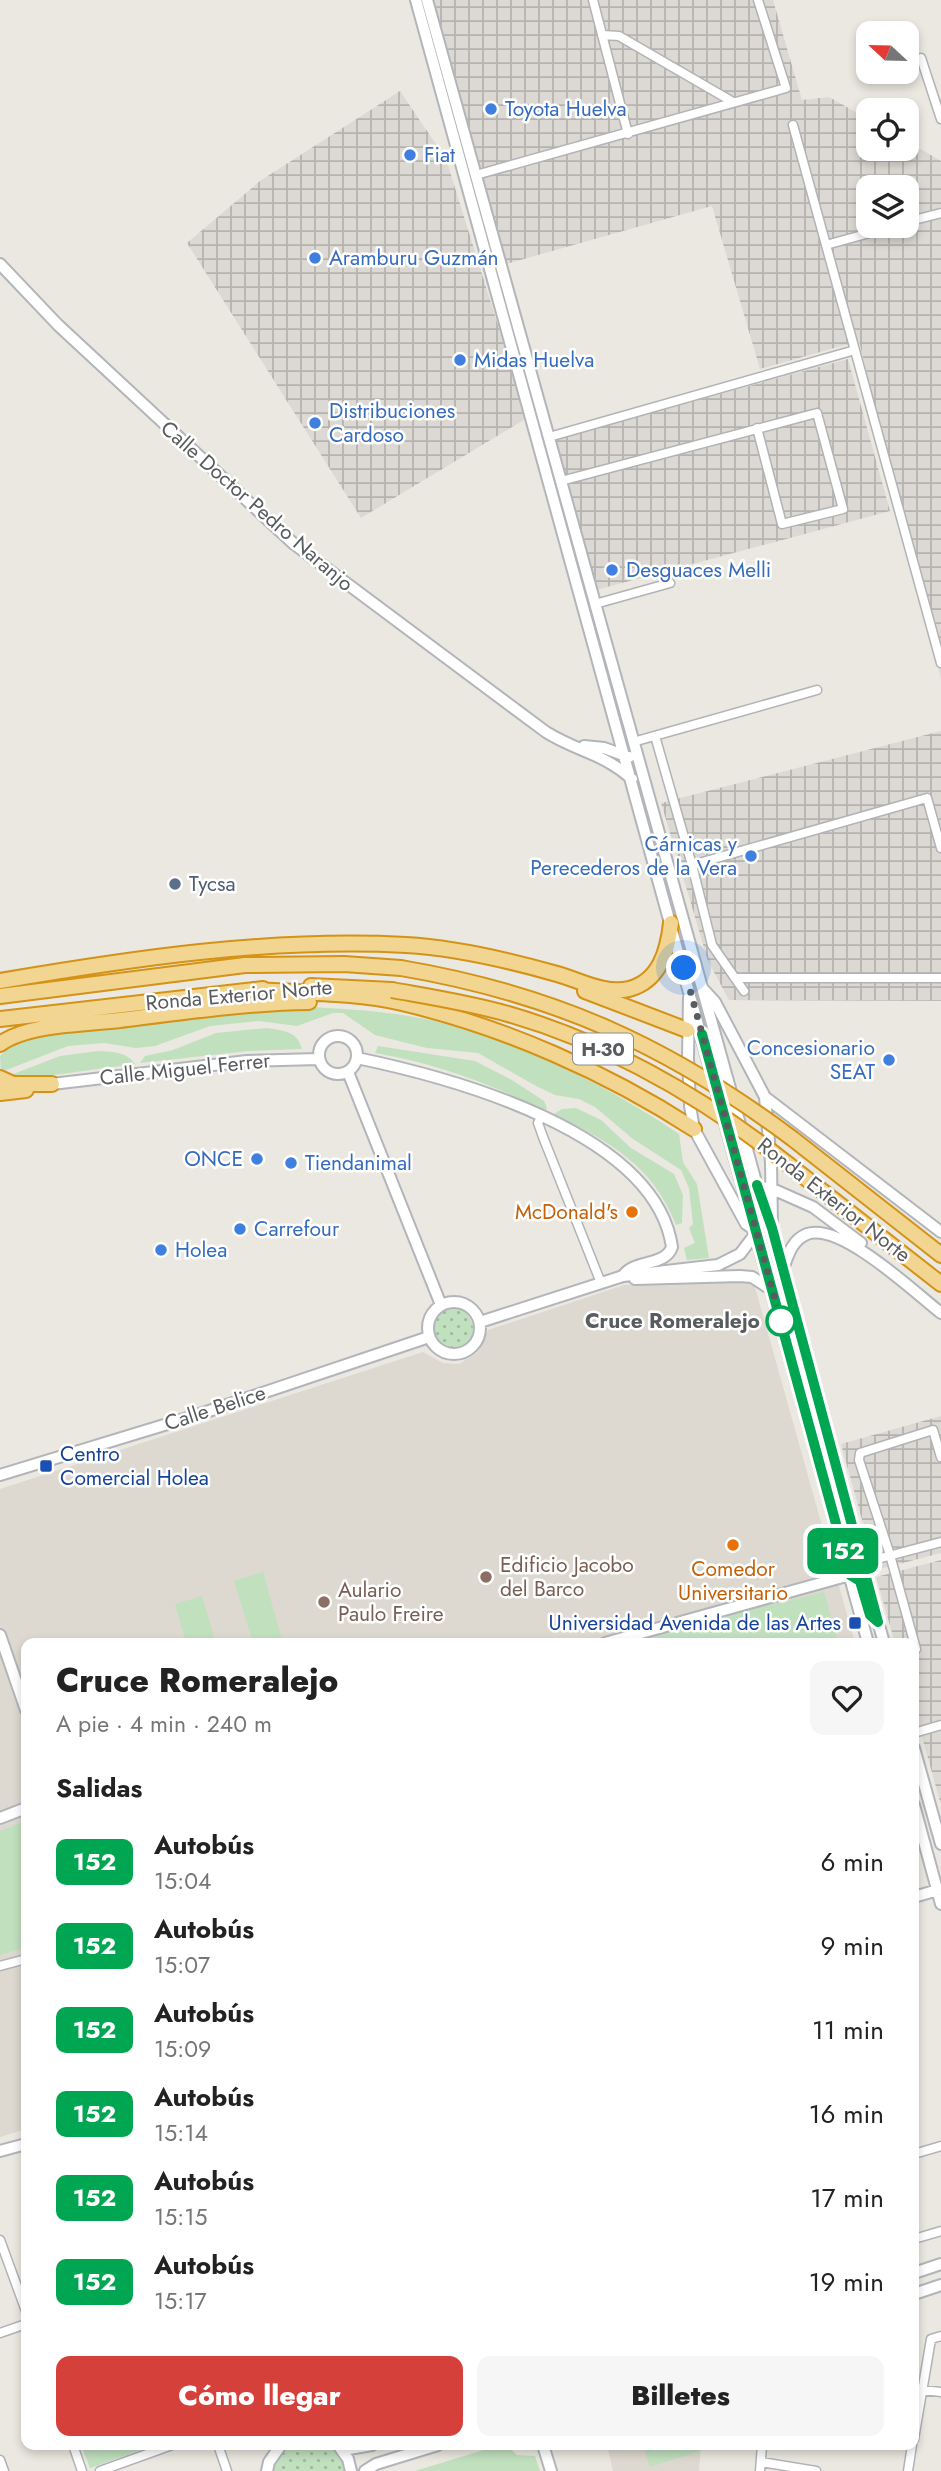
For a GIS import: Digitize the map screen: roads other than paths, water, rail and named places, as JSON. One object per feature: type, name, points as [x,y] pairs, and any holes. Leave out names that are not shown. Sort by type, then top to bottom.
[{"type":"highway","points":[[0,981],[73,968],[263,944],[344,943],[438,949],[536,970],[603,989],[628,990],[657,970],[667,950],[671,923]]},
{"type":"highway","name":"Ronda Exterior Norte","points":[[0,996],[246,965],[344,964],[401,968],[509,991],[571,1011],[634,1038],[696,1072],[793,1139],[941,1255]]},
{"type":"highway","points":[[0,970],[73,968]]},
{"type":"highway","points":[[536,970],[687,1030]]},
{"type":"highway","name":"Ronda Exterior Norte","points":[[2,1019],[253,989],[324,985],[392,990],[507,1014],[629,1060],[690,1093],[789,1165],[941,1284]]},
{"type":"highway","points":[[253,989],[400,1003],[432,1012],[534,1045],[694,1129]]},
{"type":"highway","points":[[0,1044],[19,1034],[57,1027],[264,1003],[353,1004],[432,1012]]},
{"type":"highway","points":[[0,1078],[13,1084],[52,1084]]},
{"type":"highway","points":[[0,1093],[52,1084]]},
{"type":"main road","points":[[427,0],[650,802],[667,884],[671,923],[696,989],[687,1030],[694,1129],[746,1224],[756,1232]]},
{"type":"main road","points":[[419,4],[632,780],[667,884],[696,989],[756,1232],[867,1638]]},
{"type":"main road","points":[[423,24],[439,42]]},
{"type":"main road","points":[[432,55],[439,42]]},
{"type":"main road","points":[[432,55],[449,80]]},
{"type":"main road","points":[[457,145],[476,175],[475,210]]},
{"type":"main road","name":"Calle Doctor Pedro Naranjo","points":[[0,264],[99,363],[302,551],[546,732],[571,746]]},
{"type":"main road","points":[[501,265],[500,280],[505,301],[503,311]]},
{"type":"main road","points":[[503,311],[510,317],[516,337],[524,346]]},
{"type":"main road","points":[[528,399],[536,410],[542,431],[549,437]]},
{"type":"main road","points":[[543,457],[549,437]]},
{"type":"main road","points":[[543,457],[561,481],[559,514]]},
{"type":"main road","points":[[574,565],[595,604],[592,613],[599,640],[598,654]]},
{"type":"main road","points":[[604,748],[613,740],[619,727]]},
{"type":"main road","points":[[571,746],[604,748],[626,755],[632,760],[641,791],[650,802]]},
{"type":"main road","points":[[571,746],[607,758],[632,780]]},
{"type":"main road","points":[[696,989],[715,1002],[765,1097],[771,1163],[772,1228]]},
{"type":"main road","points":[[687,1030],[738,1047]]},
{"type":"main road","points":[[341,1035],[355,1046],[357,1058],[348,1072],[331,1073],[322,1067],[318,1059],[323,1041],[341,1035]]},
{"type":"main road","points":[[688,1058],[707,1038]]},
{"type":"main road","points":[[707,1038],[772,1228],[883,1638]]},
{"type":"main road","points":[[357,1058],[431,1075],[541,1117],[606,1150],[628,1167],[656,1203],[670,1236],[670,1253],[627,1270],[619,1278]]},
{"type":"main road","name":"Calle Miguel Ferrer","points":[[52,1084],[247,1060],[318,1059]]},
{"type":"main road","points":[[348,1072],[441,1305]]},
{"type":"main road","points":[[765,1097],[941,1232]]},
{"type":"main road","points":[[756,1181],[771,1163]]},
{"type":"main road","points":[[719,1172],[743,1182],[756,1181],[813,1207],[871,1251],[883,1268]]},
{"type":"main road","points":[[480,1322],[619,1278],[718,1265],[740,1254],[756,1232]]},
{"type":"main road","points":[[783,1269],[797,1241],[808,1234],[821,1232],[854,1246],[941,1313]]},
{"type":"main road","points":[[619,1278],[740,1276],[752,1277],[772,1290]]},
{"type":"main road","points":[[462,1303],[472,1309],[480,1322],[477,1341],[462,1353],[442,1352],[429,1337],[429,1319],[441,1305],[462,1303]]},
{"type":"main road","name":"Calle Belice","points":[[0,1475],[197,1415],[429,1337]]},
{"type":"main road","points":[[623,1638],[850,1575],[862,1563]]},
{"type":"main road","points":[[850,1575],[860,1581],[870,1615],[878,1622]]},
{"type":"main road","points":[[0,1635],[21,1696]]},
{"type":"main road","points":[[919,1766],[941,1844]]},
{"type":"main road","points":[[0,1818],[21,1810]]},
{"type":"main road","points":[[919,1822],[941,1903]]},
{"type":"main road","points":[[919,1896],[939,1890]]},
{"type":"main road","points":[[0,2151],[21,2145]]},
{"type":"main road","points":[[919,2271],[941,2264]]},
{"type":"main road","points":[[919,2292],[941,2285]]},
{"type":"main road","points":[[267,2471],[269,2462],[277,2450]]},
{"type":"main road","points":[[342,2450],[351,2471]]},
{"type":"main road","points":[[365,2471],[376,2464],[422,2450]]},
{"type":"main road","points":[[545,2450],[551,2471]]},
{"type":"street","points":[[593,0],[628,134]]},
{"type":"street","points":[[476,175],[786,88],[758,0]]},
{"type":"street","points":[[602,35],[619,36],[733,102]]},
{"type":"street","points":[[921,58],[941,119]]},
{"type":"street","points":[[793,125],[941,663]]},
{"type":"street","points":[[919,219],[941,213]]},
{"type":"street","points":[[826,245],[856,237]]},
{"type":"street","points":[[549,437],[855,350]]},
{"type":"street","points":[[561,481],[757,428],[817,413],[844,509],[782,524],[757,428]]},
{"type":"street","points":[[595,604],[670,583]]},
{"type":"street","points":[[633,742],[817,690]]},
{"type":"street","points":[[655,736],[712,945],[744,991]]},
{"type":"street","points":[[692,865],[927,798],[941,848]]},
{"type":"street","points":[[735,978],[941,978]]},
{"type":"street","points":[[541,1117],[541,1130],[601,1283]]},
{"type":"street","points":[[913,1638],[859,1460],[860,1453],[933,1430],[941,1457]]},
{"type":"street","points":[[862,1563],[941,1542]]},
{"type":"street","points":[[919,1732],[941,1725]]},
{"type":"street","points":[[0,1966],[21,1960]]},
{"type":"street","points":[[919,2153],[941,2146]]},
{"type":"street","points":[[919,2238],[941,2231]]},
{"type":"street","points":[[0,2240],[21,2297]]},
{"type":"street","points":[[0,2333],[21,2326]]},
{"type":"street","points":[[919,2385],[931,2339],[941,2336]]},
{"type":"street","points":[[919,2389],[941,2392]]},
{"type":"street","points":[[75,2450],[82,2471]]},
{"type":"street","points":[[100,2471],[158,2450]]},
{"type":"street","points":[[220,2450],[227,2471]]},
{"type":"street","points":[[908,2471],[911,2450]]},
{"type":"street","points":[[0,2460],[4,2471]]},
{"type":"street","points":[[760,2467],[816,2471]]},
{"type":"place","name":"Toyota Huelva","points":[[491,109]]},
{"type":"place","name":"Fiat","points":[[410,155]]},
{"type":"place","name":"Aramburu Guzmán","points":[[315,258]]},
{"type":"place","name":"Midas Huelva","points":[[460,360]]},
{"type":"place","name":"Distribuciones Cardoso","points":[[315,423]]},
{"type":"place","name":"Desguaces Melli","points":[[612,570]]},
{"type":"place","name":"Cárnicas y Perecederos de la Vera","points":[[751,856]]},
{"type":"place","name":"Tycsa","points":[[175,884]]},
{"type":"place","name":"Concesionario SEAT","points":[[889,1060]]},
{"type":"place","name":"ONCE","points":[[257,1159]]},
{"type":"place","name":"Tiendanimal","points":[[291,1163]]},
{"type":"place","name":"McDonald's","points":[[632,1212]]},
{"type":"place","name":"Carrefour","points":[[240,1229]]},
{"type":"place","name":"Holea","points":[[161,1250]]},
{"type":"place","name":"Cruce Romeralejo","points":[[781,1321]]},
{"type":"place","name":"Centro Comercial Holea","points":[[46,1466]]},
{"type":"place","name":"Comedor Universitario","points":[[733,1545]]},
{"type":"place","name":"Edificio Jacobo del Barco","points":[[486,1577]]},
{"type":"place","name":"Aulario Paulo Freire","points":[[324,1602]]},
{"type":"place","name":"Universidad Avenida de las Artes","points":[[855,1623]]}]
